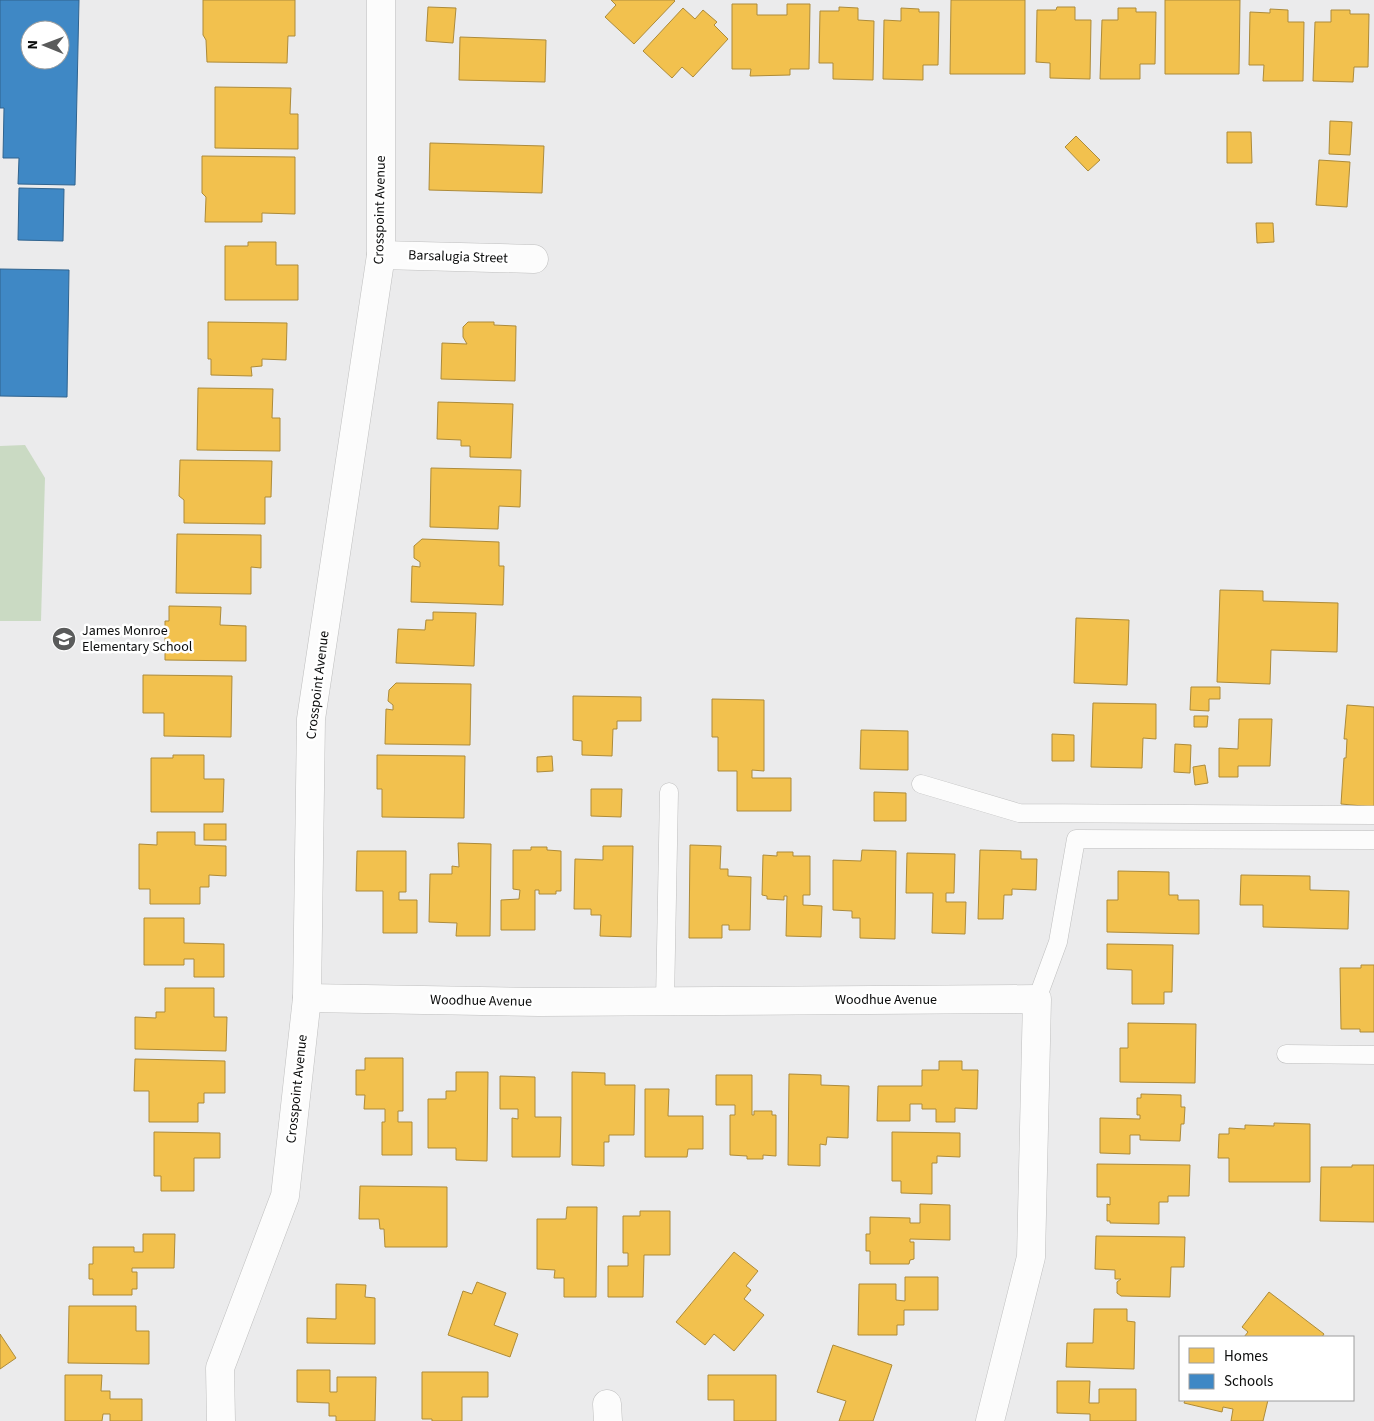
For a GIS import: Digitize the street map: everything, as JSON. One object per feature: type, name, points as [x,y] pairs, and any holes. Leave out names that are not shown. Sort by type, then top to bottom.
[{"type":"street","name":"Crosspoint Avenue","points":[[221,1421],[220,1368],[285,1196],[307,998],[311,719],[381,255],[381,0]]},
{"type":"street","name":"Barsalugia Street","points":[[381,255],[534,260]]},
{"type":"street","name":"Woodhue Avenue","points":[[307,998],[539,1002],[1037,999]]},
{"type":"street","points":[[990,1421],[1030,1257],[1037,999]]},
{"type":"lane","points":[[921,784],[1019,813],[1374,815]]},
{"type":"lane","points":[[665,1001],[669,792]]},
{"type":"lane","points":[[1037,999],[1058,942],[1076,838],[1374,840]]},
{"type":"lane","points":[[1286,1054],[1374,1055]]},
{"type":"green space","points":[[25,445],[45,478],[41,621],[0,621],[0,446]]},
{"type":"building: Homes","points":[[203,0],[295,0],[295,36],[288,36],[287,63],[207,62],[206,40],[203,35]]},
{"type":"building: Homes","points":[[611,0],[675,1],[634,44],[605,17],[616,5]]},
{"type":"building: Homes","points":[[951,0],[1025,0],[1025,74],[950,74]]},
{"type":"building: Homes","points":[[1165,0],[1240,0],[1239,74],[1165,74]]},
{"type":"building: Homes","points":[[732,4],[757,4],[757,15],[787,15],[787,4],[810,4],[809,69],[790,69],[790,75],[750,76],[751,69],[732,69]]},
{"type":"building: Homes","points":[[428,7],[456,8],[453,43],[426,41]]},
{"type":"building: Homes","points":[[839,7],[858,8],[858,20],[874,21],[873,80],[833,79],[833,63],[819,63],[820,11],[839,11]]},
{"type":"building: Homes","points":[[1057,7],[1075,7],[1075,20],[1091,20],[1090,79],[1050,78],[1050,63],[1036,62],[1037,10],[1056,10]]},
{"type":"building: Homes","points":[[683,8],[695,19],[703,10],[717,22],[714,25],[728,39],[693,77],[682,67],[672,78],[643,51]]},
{"type":"building: Homes","points":[[901,8],[919,9],[919,12],[939,12],[938,65],[923,65],[923,80],[883,79],[884,20],[901,21]]},
{"type":"building: Homes","points":[[1118,8],[1136,8],[1136,12],[1156,12],[1155,64],[1140,64],[1140,79],[1100,79],[1102,20],[1118,20]]},
{"type":"building: Homes","points":[[1270,9],[1288,10],[1288,22],[1304,22],[1303,81],[1263,81],[1264,65],[1249,65],[1250,12],[1270,13]]},
{"type":"building: Homes","points":[[1331,10],[1350,10],[1350,14],[1369,14],[1368,67],[1354,67],[1353,82],[1313,81],[1315,22],[1331,22]]},
{"type":"building: Homes","points":[[460,37],[546,40],[545,82],[459,80]]},
{"type":"building: Homes","points":[[215,87],[291,88],[290,114],[298,114],[298,149],[215,148]]},
{"type":"building: Homes","points":[[1330,121],[1352,122],[1350,155],[1329,154]]},
{"type":"building: Homes","points":[[1227,132],[1251,132],[1252,163],[1227,163]]},
{"type":"building: Homes","points":[[1076,136],[1100,160],[1088,171],[1065,147]]},
{"type":"building: Homes","points":[[430,143],[544,146],[542,193],[429,190]]},
{"type":"building: Homes","points":[[202,156],[295,157],[295,214],[262,213],[262,222],[205,222],[206,197],[202,193]]},
{"type":"building: Homes","points":[[1319,160],[1350,162],[1347,207],[1316,205]]},
{"type":"building: Homes","points":[[1256,223],[1273,223],[1274,242],[1257,243]]},
{"type":"building: Homes","points":[[248,242],[276,242],[276,265],[298,265],[298,300],[225,300],[225,246],[248,246]]},
{"type":"building: Homes","points":[[208,322],[287,323],[286,360],[262,359],[262,366],[251,367],[252,376],[211,375],[211,359],[208,359]]},
{"type":"building: Homes","points":[[468,322],[494,322],[494,325],[516,326],[515,381],[441,379],[442,343],[467,344],[463,337],[463,327]]},
{"type":"building: Homes","points":[[198,388],[273,389],[272,418],[280,418],[280,451],[197,450]]},
{"type":"building: Homes","points":[[438,402],[513,404],[511,458],[470,457],[470,446],[461,446],[461,440],[437,439]]},
{"type":"building: Homes","points":[[180,460],[272,461],[271,497],[265,497],[265,524],[184,523],[184,500],[179,496]]},
{"type":"building: Homes","points":[[431,468],[521,470],[520,507],[499,506],[498,529],[430,527]]},
{"type":"building: Homes","points":[[177,534],[261,535],[261,568],[251,567],[251,594],[176,593]]},
{"type":"building: Homes","points":[[422,539],[499,542],[499,566],[504,566],[503,605],[411,602],[412,566],[420,567],[420,562],[414,558],[414,546]]},
{"type":"building: Homes","points":[[1220,590],[1263,591],[1263,601],[1338,603],[1337,652],[1271,650],[1270,684],[1217,682]]},
{"type":"building: Homes","points":[[169,606],[221,607],[220,625],[246,626],[246,661],[165,660],[165,621],[169,621]]},
{"type":"building: Homes","points":[[433,612],[476,613],[474,666],[396,663],[398,629],[425,630],[426,620],[433,620]]},
{"type":"building: Homes","points":[[1076,618],[1129,620],[1127,685],[1074,683]]},
{"type":"building: Homes","points":[[143,675],[232,676],[231,737],[164,736],[164,713],[143,713]]},
{"type":"building: Homes","points":[[396,683],[471,684],[470,745],[385,744],[386,709],[393,710],[393,705],[388,701],[389,690]]},
{"type":"building: Homes","points":[[1191,687],[1220,687],[1220,699],[1209,699],[1209,711],[1190,710]]},
{"type":"building: Homes","points":[[573,696],[641,697],[641,721],[617,721],[617,729],[613,729],[612,756],[582,755],[582,741],[573,740]]},
{"type":"building: Homes","points":[[712,699],[764,700],[764,771],[752,770],[752,778],[791,778],[791,811],[737,811],[737,771],[718,771],[718,737],[712,737]]},
{"type":"building: Homes","points":[[1093,703],[1156,704],[1156,739],[1143,738],[1142,768],[1091,767]]},
{"type":"building: Homes","points":[[1347,705],[1374,707],[1374,807],[1341,804],[1344,758],[1346,758],[1347,739],[1344,739]]},
{"type":"building: Homes","points":[[1194,716],[1208,716],[1207,727],[1194,727]]},
{"type":"building: Homes","points":[[1239,719],[1272,719],[1270,766],[1238,766],[1238,777],[1219,777],[1219,748],[1238,749]]},
{"type":"building: Homes","points":[[861,730],[908,731],[908,770],[860,769]]},
{"type":"building: Homes","points":[[1052,734],[1074,735],[1074,761],[1052,761]]},
{"type":"building: Homes","points":[[1175,744],[1191,745],[1190,773],[1174,772]]},
{"type":"building: Homes","points":[[173,755],[204,755],[204,779],[224,779],[223,812],[151,812],[151,758],[173,758]]},
{"type":"building: Homes","points":[[377,755],[465,756],[464,818],[382,817],[382,789],[377,789]]},
{"type":"building: Homes","points":[[552,756],[553,771],[537,772],[537,757]]},
{"type":"building: Homes","points":[[1205,765],[1208,783],[1195,785],[1193,767]]},
{"type":"building: Homes","points":[[591,789],[622,789],[621,817],[591,816]]},
{"type":"building: Homes","points":[[874,792],[906,793],[906,821],[874,821]]},
{"type":"building: Homes","points":[[204,824],[226,824],[226,840],[204,840]]},
{"type":"building: Homes","points":[[157,832],[195,832],[195,845],[226,846],[226,876],[209,875],[209,887],[200,887],[200,904],[150,904],[150,889],[139,889],[139,844],[157,845]]},
{"type":"building: Homes","points":[[458,843],[491,844],[490,936],[456,936],[457,923],[429,922],[430,874],[452,874],[452,866],[459,867]]},
{"type":"building: Homes","points":[[690,845],[721,846],[720,869],[728,869],[728,876],[751,877],[750,930],[729,930],[729,925],[722,925],[722,938],[689,938]]},
{"type":"building: Homes","points":[[603,846],[633,846],[631,937],[600,936],[601,915],[591,915],[591,909],[574,909],[575,859],[603,860]]},
{"type":"building: Homes","points":[[531,847],[547,847],[547,850],[561,851],[561,891],[556,891],[556,894],[539,894],[539,890],[535,890],[535,930],[501,930],[501,900],[519,899],[520,890],[513,889],[513,850],[531,850]]},
{"type":"building: Homes","points":[[862,850],[896,851],[895,939],[860,938],[860,918],[852,918],[852,911],[833,910],[833,860],[861,861]]},
{"type":"building: Homes","points":[[980,850],[1021,851],[1021,859],[1037,859],[1036,890],[1012,889],[1012,895],[1004,895],[1003,919],[978,919]]},
{"type":"building: Homes","points":[[357,851],[406,851],[406,892],[399,892],[399,900],[417,900],[417,933],[383,933],[383,891],[356,891]]},
{"type":"building: Homes","points":[[777,852],[793,852],[793,856],[810,856],[810,895],[803,895],[803,905],[822,906],[821,937],[786,936],[787,896],[784,896],[784,900],[767,899],[767,896],[762,895],[763,855],[777,856]]},
{"type":"building: Homes","points":[[907,853],[955,854],[954,893],[946,893],[946,902],[966,902],[965,934],[932,933],[933,893],[906,893]]},
{"type":"building: Homes","points":[[1118,871],[1169,872],[1169,895],[1178,895],[1178,900],[1199,900],[1199,934],[1107,932],[1107,900],[1118,900]]},
{"type":"building: Homes","points":[[1241,875],[1310,876],[1310,890],[1349,891],[1348,929],[1263,927],[1263,905],[1240,905]]},
{"type":"building: Homes","points":[[144,918],[184,918],[184,943],[224,944],[224,977],[194,977],[194,959],[184,959],[184,965],[144,965]]},
{"type":"building: Homes","points":[[1107,944],[1173,945],[1172,992],[1164,992],[1164,1004],[1132,1004],[1132,970],[1107,969]]},
{"type":"building: Homes","points":[[1361,965],[1374,965],[1374,1032],[1360,1032],[1360,1029],[1341,1029],[1340,968],[1361,968]]},
{"type":"building: Homes","points":[[165,988],[214,988],[214,1017],[227,1017],[226,1051],[135,1049],[135,1017],[156,1018],[156,1012],[165,1012]]},
{"type":"building: Homes","points":[[1128,1023],[1196,1024],[1195,1083],[1120,1082],[1120,1048],[1128,1048]]},
{"type":"building: Homes","points":[[365,1058],[403,1058],[403,1111],[398,1111],[398,1122],[412,1122],[412,1155],[382,1155],[382,1122],[385,1122],[385,1109],[364,1109],[365,1095],[356,1095],[356,1070],[365,1070]]},
{"type":"building: Homes","points":[[135,1059],[225,1061],[225,1093],[204,1093],[204,1103],[198,1103],[198,1122],[149,1122],[149,1091],[134,1091]]},
{"type":"building: Homes","points":[[939,1061],[962,1061],[962,1070],[978,1070],[977,1109],[955,1108],[955,1122],[936,1122],[936,1109],[922,1109],[922,1104],[910,1104],[910,1121],[877,1121],[878,1086],[922,1086],[922,1070],[939,1070]]},
{"type":"building: Homes","points":[[456,1072],[488,1072],[487,1161],[456,1160],[456,1148],[428,1148],[428,1099],[446,1099],[446,1091],[456,1091]]},
{"type":"building: Homes","points":[[572,1072],[605,1073],[605,1085],[635,1085],[634,1135],[609,1135],[609,1142],[604,1142],[604,1166],[572,1165]]},
{"type":"building: Homes","points":[[789,1074],[821,1075],[821,1085],[849,1086],[848,1138],[827,1137],[826,1145],[820,1144],[820,1166],[788,1165]]},
{"type":"building: Homes","points":[[716,1075],[752,1075],[752,1115],[754,1115],[754,1111],[772,1111],[772,1115],[776,1115],[776,1156],[763,1155],[763,1159],[747,1159],[747,1156],[730,1155],[730,1115],[735,1115],[735,1105],[716,1105]]},
{"type":"building: Homes","points":[[500,1076],[535,1077],[535,1117],[561,1117],[560,1157],[512,1157],[512,1118],[518,1119],[518,1109],[500,1109]]},
{"type":"building: Homes","points":[[645,1089],[669,1089],[668,1116],[703,1116],[703,1149],[688,1149],[687,1157],[645,1157]]},
{"type":"building: Homes","points":[[1141,1094],[1181,1095],[1181,1107],[1185,1107],[1180,1141],[1140,1140],[1140,1135],[1130,1135],[1130,1154],[1100,1153],[1100,1118],[1140,1119],[1140,1115],[1137,1115],[1137,1098],[1141,1098]]},
{"type":"building: Homes","points":[[1274,1123],[1310,1124],[1310,1182],[1229,1182],[1229,1158],[1218,1158],[1219,1134],[1229,1134],[1229,1128],[1245,1129],[1245,1125],[1274,1126]]},
{"type":"building: Homes","points":[[154,1132],[220,1133],[220,1158],[194,1158],[194,1191],[161,1191],[161,1176],[154,1176]]},
{"type":"building: Homes","points":[[892,1132],[960,1133],[960,1157],[937,1156],[937,1163],[932,1163],[932,1194],[901,1193],[901,1181],[892,1181]]},
{"type":"building: Homes","points":[[1097,1164],[1190,1165],[1189,1196],[1168,1196],[1168,1202],[1159,1202],[1159,1224],[1110,1223],[1110,1221],[1107,1221],[1107,1204],[1110,1205],[1110,1197],[1097,1197]]},
{"type":"building: Homes","points":[[1352,1165],[1374,1165],[1374,1222],[1320,1221],[1321,1167],[1352,1167]]},
{"type":"building: Homes","points":[[360,1186],[447,1187],[447,1247],[385,1247],[384,1229],[380,1229],[379,1219],[359,1219]]},
{"type":"building: Homes","points":[[920,1204],[950,1205],[950,1240],[910,1239],[910,1242],[914,1242],[914,1259],[910,1260],[909,1264],[870,1264],[870,1251],[866,1251],[866,1234],[870,1234],[870,1217],[910,1218],[910,1223],[920,1223]]},
{"type":"building: Homes","points":[[567,1207],[597,1207],[596,1297],[564,1297],[564,1278],[554,1278],[555,1270],[537,1269],[537,1219],[566,1219]]},
{"type":"building: Homes","points":[[640,1211],[670,1211],[670,1255],[644,1255],[643,1297],[608,1297],[608,1266],[628,1266],[628,1253],[623,1253],[623,1216],[640,1216]]},
{"type":"building: Homes","points":[[143,1234],[175,1234],[174,1268],[132,1268],[132,1272],[137,1272],[137,1289],[132,1289],[132,1295],[93,1295],[93,1279],[89,1279],[89,1264],[93,1264],[93,1247],[134,1247],[134,1252],[143,1252]]},
{"type":"building: Homes","points":[[1096,1236],[1185,1237],[1184,1267],[1171,1267],[1170,1297],[1121,1296],[1117,1293],[1117,1282],[1121,1279],[1115,1279],[1115,1270],[1095,1269]]},
{"type":"building: Homes","points":[[734,1252],[758,1271],[746,1286],[751,1290],[744,1299],[764,1315],[734,1351],[714,1334],[705,1345],[676,1322]]},
{"type":"building: Homes","points":[[905,1277],[938,1277],[938,1310],[904,1310],[904,1325],[897,1325],[897,1335],[858,1335],[859,1284],[896,1284],[896,1300],[905,1301]]},
{"type":"building: Homes","points":[[477,1282],[506,1293],[494,1325],[518,1334],[510,1357],[448,1335],[463,1291],[472,1294]]},
{"type":"building: Homes","points":[[336,1284],[366,1285],[365,1297],[375,1298],[375,1344],[307,1343],[307,1318],[336,1319]]},
{"type":"building: Homes","points":[[1269,1292],[1324,1334],[1323,1336],[1245,1336],[1248,1332],[1242,1327]]},
{"type":"building: Homes","points":[[69,1306],[136,1306],[136,1331],[149,1331],[149,1364],[68,1363]]},
{"type":"building: Homes","points":[[1094,1309],[1127,1309],[1127,1321],[1135,1322],[1134,1369],[1066,1367],[1067,1343],[1093,1343]]},
{"type":"building: Homes","points":[[0,1334],[16,1358],[0,1369]]},
{"type":"building: Homes","points":[[833,1345],[892,1365],[873,1421],[839,1421],[846,1401],[817,1392]]},
{"type":"building: Homes","points":[[297,1370],[330,1370],[330,1392],[337,1392],[337,1377],[376,1377],[375,1421],[336,1421],[336,1416],[329,1416],[329,1403],[297,1402]]},
{"type":"building: Homes","points":[[422,1372],[488,1372],[488,1397],[462,1397],[462,1421],[422,1419]]},
{"type":"building: Homes","points":[[65,1375],[102,1375],[101,1391],[110,1391],[110,1399],[142,1399],[142,1421],[110,1421],[110,1414],[103,1414],[102,1421],[65,1421]]},
{"type":"building: Homes","points":[[708,1375],[776,1375],[776,1421],[734,1421],[734,1400],[708,1400]]},
{"type":"building: Homes","points":[[1057,1381],[1090,1381],[1089,1403],[1099,1403],[1099,1389],[1136,1389],[1136,1421],[1090,1421],[1090,1414],[1057,1413]]},
{"type":"building: Homes","points":[[1185,1401],[1268,1401],[1263,1421],[1231,1421],[1233,1409],[1223,1407],[1222,1412],[1184,1403]]},
{"type":"building: Schools","points":[[0,0],[79,0],[75,185],[18,184],[19,158],[3,158],[4,108],[0,108]]},
{"type":"building: Schools","points":[[19,188],[64,189],[63,241],[18,240]]},
{"type":"building: Schools","points":[[0,269],[69,270],[67,397],[0,396]]},
{"type":"place","name":"James Monroe Elementary School","points":[[64,639]]}]
